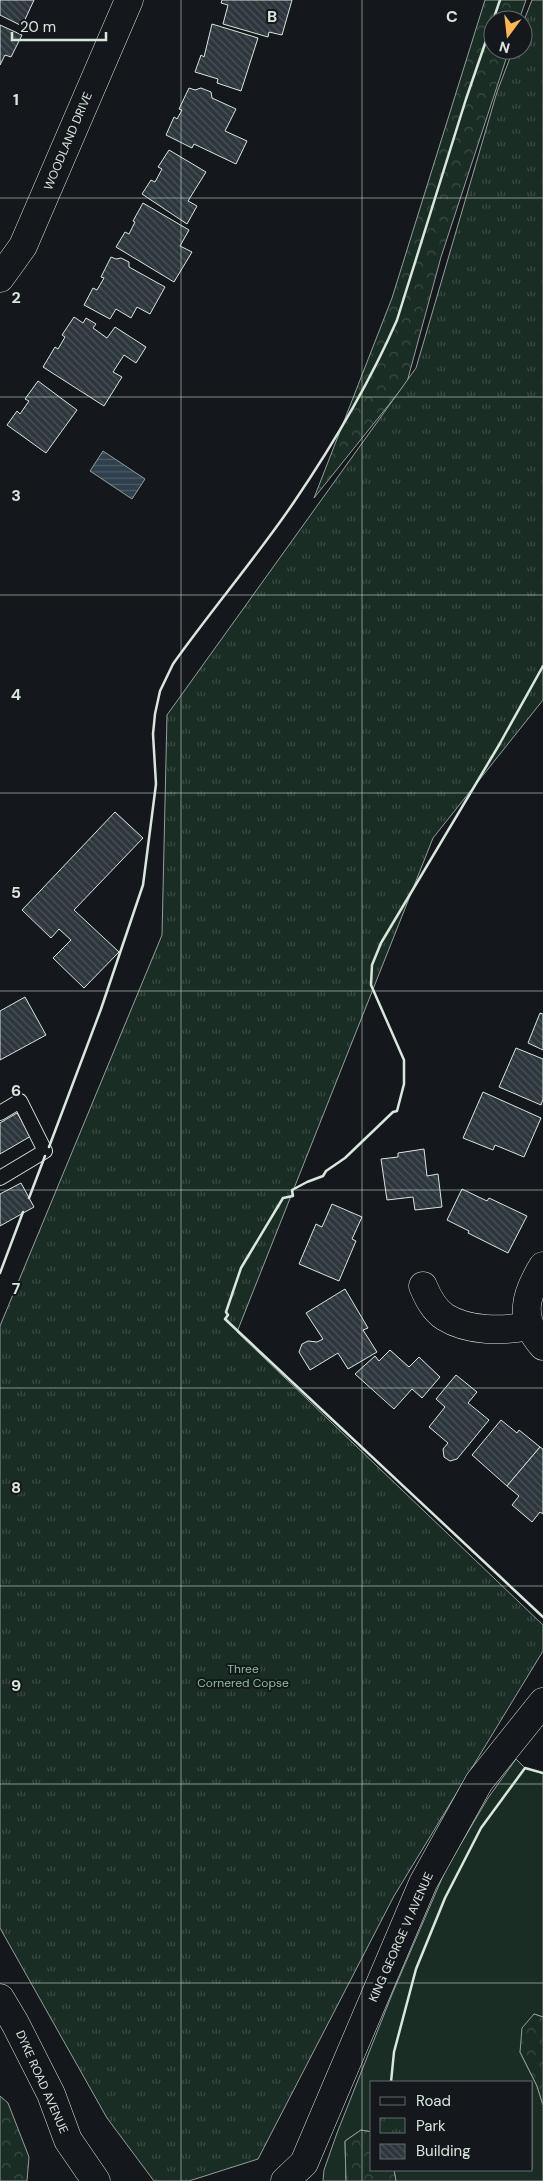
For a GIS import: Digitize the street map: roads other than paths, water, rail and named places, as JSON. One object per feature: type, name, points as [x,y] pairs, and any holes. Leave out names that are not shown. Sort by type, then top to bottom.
[{"type":"street","name":"WOODLAND DRIVE","points":[[0,278],[23,246],[129,0]]},
{"type":"street","points":[[536,1336],[527,1316],[529,1294],[543,1266]]},
{"type":"street","points":[[423,1286],[430,1301],[445,1318],[466,1326],[536,1336]]},
{"type":"street","name":"KING GEORGE VI AVENUE","points":[[298,2175],[423,1883],[479,1782],[543,1702]]},
{"type":"street","name":"DYKE ROAD AVENUE","points":[[0,1998],[15,2023],[51,2094],[68,2140],[96,2181]]},
{"type":"street","name":"DYKE ROAD AVENUE","points":[[68,2140],[71,2181]]},
{"type":"lane","points":[[0,1113],[20,1102],[45,1151],[0,1178]]},
{"type":"water","points":[[103,451],[145,479],[132,499],[90,471]]},
{"type":"park label","name":"Three Cornered Copse","points":[[243,1676]]}]
